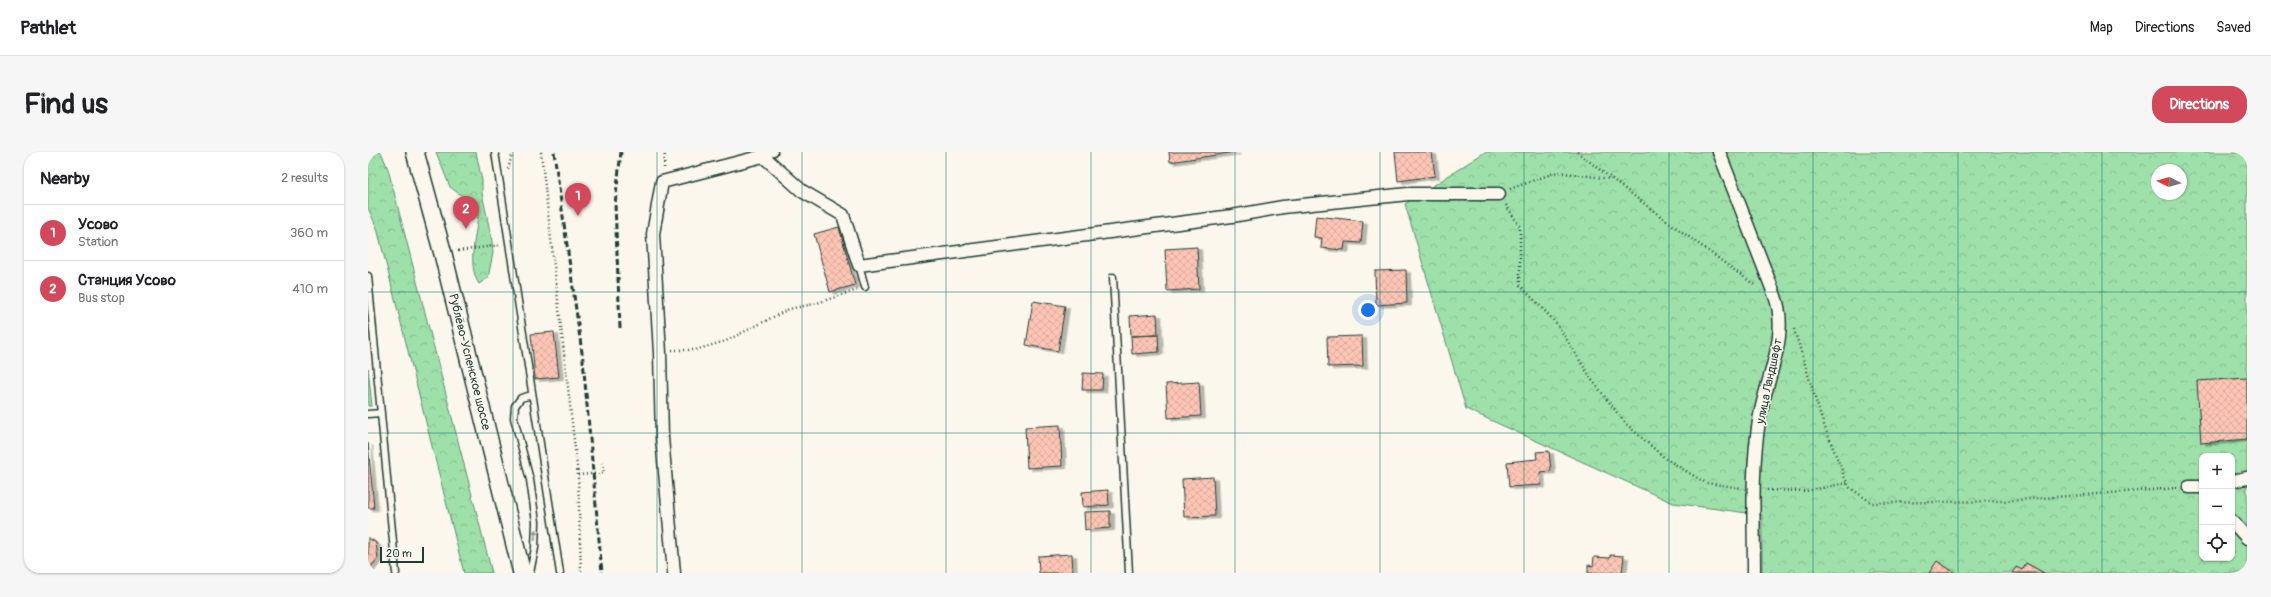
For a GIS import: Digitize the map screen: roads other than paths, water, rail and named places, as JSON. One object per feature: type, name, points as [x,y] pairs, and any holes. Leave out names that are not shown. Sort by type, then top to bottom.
[{"type":"main road","name":"Рублёво-Успенское шоссе","points":[[415,152],[443,254],[522,573]]},
{"type":"street","name":"улица Ландшафт","points":[[1719,152],[1780,314],[1777,349],[1759,420],[1753,490],[1754,573]]},
{"type":"street","points":[[674,573],[662,438],[660,350],[653,234],[662,182],[769,154],[802,191],[843,215],[859,264],[1232,216],[1284,207],[1408,194],[1499,194]]},
{"type":"street","points":[[2235,480],[2247,478]]},
{"type":"street","points":[[2189,487],[2199,487]]},
{"type":"street","points":[[2235,524],[2247,538]]},
{"type":"lane","points":[[495,152],[560,573]]},
{"type":"lane","points":[[859,264],[865,287]]},
{"type":"lane","points":[[368,276],[396,573]]},
{"type":"lane","points":[[1113,277],[1129,573]]},
{"type":"lane","points":[[530,573],[535,548],[536,522],[530,480],[514,418],[515,406],[521,398],[532,395]]},
{"type":"lane","points":[[368,414],[381,413]]},
{"type":"railway","points":[[554,152],[583,360],[602,573]]},
{"type":"railway","points":[[620,328],[615,204],[621,152]]},
{"type":"place","name":"Усово","points":[[578,216]]},
{"type":"place","name":"Станция Усово","points":[[466,229]]}]
